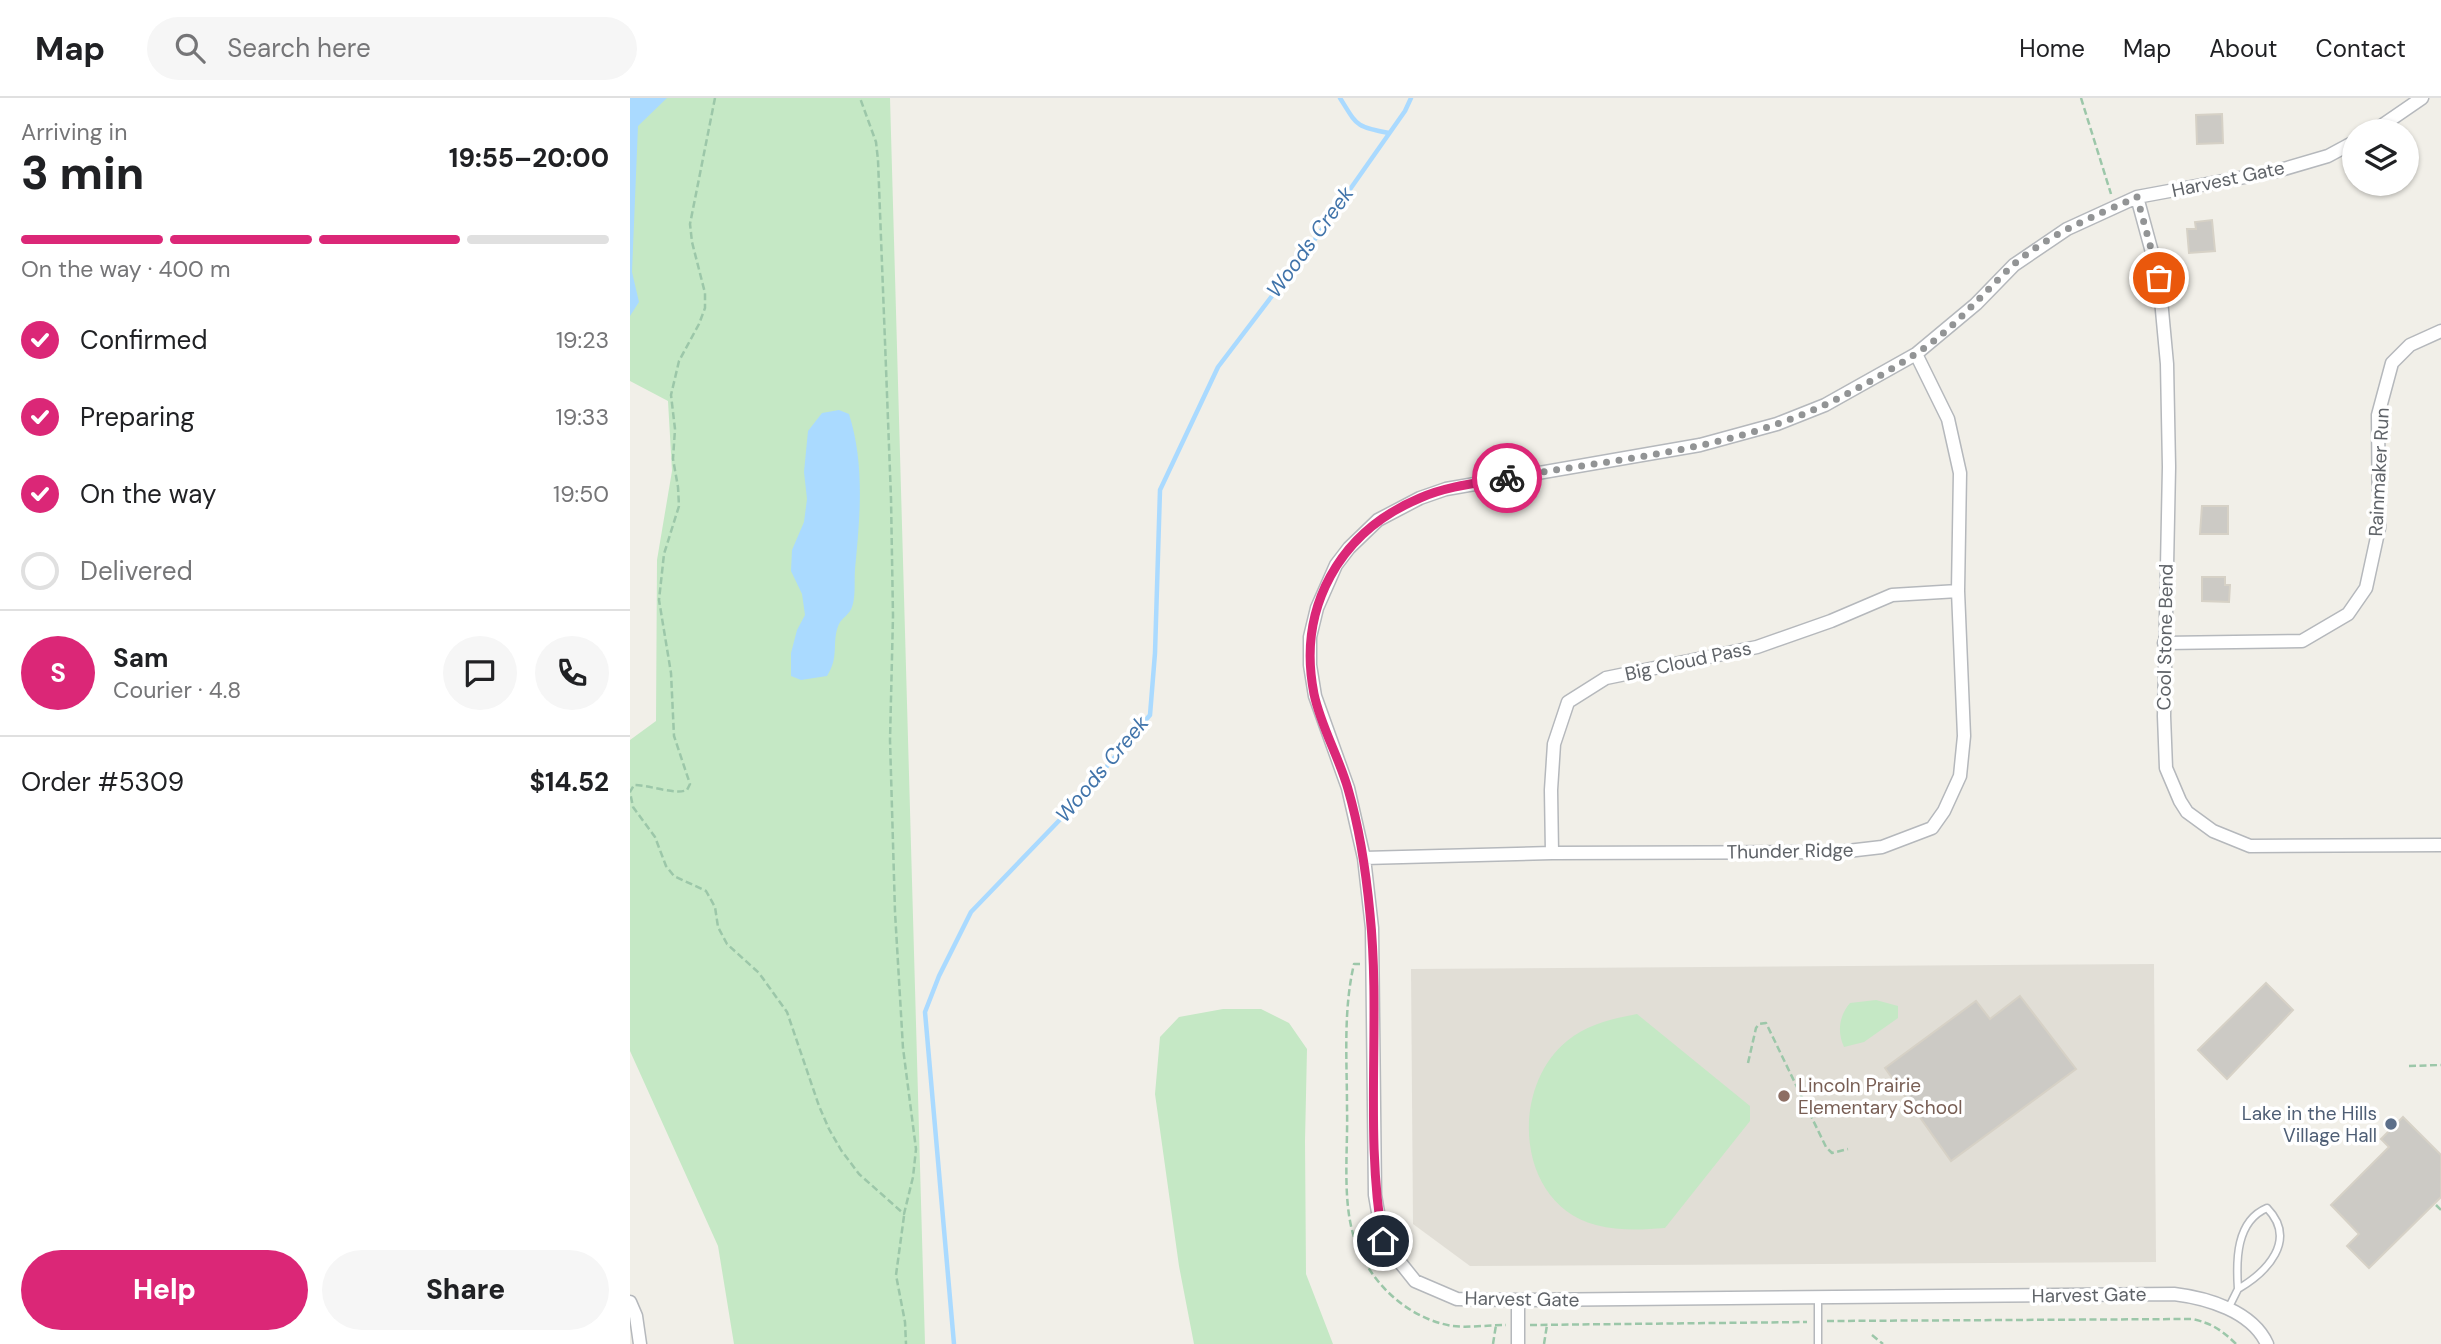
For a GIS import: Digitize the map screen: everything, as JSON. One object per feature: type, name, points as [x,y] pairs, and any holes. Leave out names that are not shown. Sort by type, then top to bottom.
[{"type":"street","points":[[2391,119],[2422,98]]},
{"type":"street","name":"Harvest Gate","points":[[2267,1344],[2262,1334],[2228,1309],[2201,1298],[2174,1294],[1457,1299],[1415,1281],[1383,1241],[1376,1195],[1371,928],[1364,858],[1348,788],[1315,696],[1310,665],[1310,637],[1317,608],[1336,565],[1378,520],[1420,498],[1446,489],[1700,445],[1777,424],[1825,405],[1916,354],[1976,304],[2014,265],[2067,229],[2137,197],[2277,171],[2328,156],[2342,148]]},
{"type":"street","name":"Cool Stone Bend","points":[[2137,197],[2159,278],[2167,363],[2169,467],[2165,643],[2166,768],[2180,801],[2188,812],[2213,831],[2250,846],[2441,845]]},
{"type":"street","name":"Rainmaker Run","points":[[2165,643],[2302,641],[2348,614],[2366,587],[2379,528],[2378,415],[2392,363],[2410,345],[2441,331]]},
{"type":"street","name":"Thunder Ridge","points":[[1364,858],[1552,853],[1839,852],[1882,847],[1932,828],[1944,811],[1960,776],[1964,736],[1958,591],[1960,473],[1948,419],[1916,354]]},
{"type":"street","name":"Big Cloud Pass","points":[[1552,853],[1550,790],[1554,744],[1568,702],[1606,678],[1757,647],[1831,621],[1892,595],[1958,591]]},
{"type":"street","points":[[1518,1300],[1518,1344]]},
{"type":"street","points":[[630,1302],[636,1316],[640,1344]]},
{"type":"lane","points":[[2228,1309],[2238,1289],[2237,1270],[2242,1238],[2256,1213],[2267,1208],[2275,1217],[2280,1231],[2278,1248],[2270,1265],[2257,1278],[2238,1289]]},
{"type":"lane","points":[[1818,1298],[1818,1344]]},
{"type":"path","points":[[715,98],[691,225],[692,242],[705,293],[705,309],[679,361],[672,387],[675,429],[673,459],[679,506],[664,554],[659,589],[660,611],[671,673],[674,736],[690,784],[687,790],[680,793],[634,785],[630,792],[633,807],[655,837],[666,866],[674,876],[706,891],[715,907],[718,927],[727,944],[774,991],[787,1012],[819,1107],[841,1150],[859,1174],[904,1214]]},
{"type":"path","points":[[860,98],[876,142],[879,169],[891,511],[893,640],[890,740],[894,886],[903,1048],[916,1149],[896,1275],[905,1322],[906,1344]]},
{"type":"path","points":[[2081,98],[2115,207]]},
{"type":"path","points":[[1354,964],[1347,1000],[1348,1192],[1351,1225],[1360,1252],[1375,1277],[1394,1298],[1420,1315],[1455,1326],[2192,1319],[2211,1323],[2236,1344]]},
{"type":"path","points":[[1748,1063],[1756,1028],[1759,1024],[1766,1023],[1826,1147],[1832,1153],[1848,1149]]},
{"type":"path","points":[[2409,1066],[2441,1065]]},
{"type":"path","points":[[2436,1205],[2441,1210]]},
{"type":"path","points":[[1493,1344],[1496,1325]]},
{"type":"path","points":[[1544,1344],[1547,1325]]},
{"type":"path","points":[[1872,1335],[1883,1344]]},
{"type":"shaded area","name":"Lincoln Prairie Elementary School","points":[[2154,964],[2156,1262],[1470,1266],[1413,1224],[1411,969]]},
{"type":"green space","points":[[630,98],[890,98],[925,1344],[734,1344],[718,1246],[630,1051],[630,740],[656,721],[657,560],[672,471],[668,401],[630,381]]},
{"type":"green space","points":[[1876,1000],[1898,1006],[1898,1018],[1864,1042],[1844,1047],[1840,1024],[1846,1008],[1850,1003]]},
{"type":"green space","points":[[1223,1009],[1261,1009],[1289,1023],[1307,1049],[1306,1274],[1333,1344],[1194,1344],[1179,1266],[1155,1094],[1160,1037],[1179,1017]]},
{"type":"green space","points":[[1637,1014],[1750,1106],[1750,1121],[1665,1228],[1639,1230],[1596,1225],[1569,1213],[1550,1194],[1536,1170],[1530,1143],[1530,1114],[1536,1087],[1548,1062],[1567,1041],[1583,1030],[1609,1020]]},
{"type":"water","points":[[630,98],[667,98],[638,126],[632,272],[639,302],[630,316]]},
{"type":"water","points":[[839,410],[849,414],[859,472],[860,511],[854,598],[851,609],[839,624],[833,662],[827,676],[801,680],[791,676],[791,653],[797,630],[805,615],[802,594],[791,571],[792,550],[804,522],[807,499],[804,472],[808,431],[822,413]]},
{"type":"building","points":[[2222,114],[2223,143],[2197,144],[2196,115]]},
{"type":"building","points":[[2212,220],[2215,251],[2189,253],[2187,229],[2196,229],[2195,222]]},
{"type":"building","points":[[2202,506],[2228,506],[2228,534],[2200,534]]},
{"type":"building","points":[[2202,577],[2225,577],[2225,585],[2230,585],[2229,602],[2202,601]]},
{"type":"building","points":[[2266,983],[2293,1010],[2227,1079],[2198,1050]]},
{"type":"building","points":[[2020,996],[2076,1069],[1951,1161],[1885,1068],[1976,1001],[1990,1019]]},
{"type":"building","points":[[2403,1117],[2441,1155],[2441,1197],[2369,1268],[2347,1246],[2359,1234],[2331,1205],[2389,1147],[2381,1139]]},
{"type":"waterway","points":[[1340,98],[1358,123],[1369,129],[1389,133]]},
{"type":"waterway","name":"Woods Creek","points":[[954,1344],[925,1012],[939,976],[971,912],[1076,803],[1150,715],[1155,653],[1160,490],[1218,367],[1313,242],[1405,111],[1411,98]]},
{"type":"way so far","points":[[1507,478],[1700,445],[1777,424],[1825,405],[1916,354],[1976,304],[2014,265],[2067,229],[2137,197],[2159,278]]},
{"type":"place","name":"Lincoln Prairie Elementary School","points":[[1784,1096]]},
{"type":"place","name":"Lake in the Hills Village Hall","points":[[2391,1124]]},
{"type":"route","points":[[1383,1241],[1376,1195],[1371,928],[1364,858],[1348,788],[1315,696],[1310,665],[1310,637],[1317,608],[1336,565],[1378,520],[1420,498],[1446,489],[1507,478]]}]
